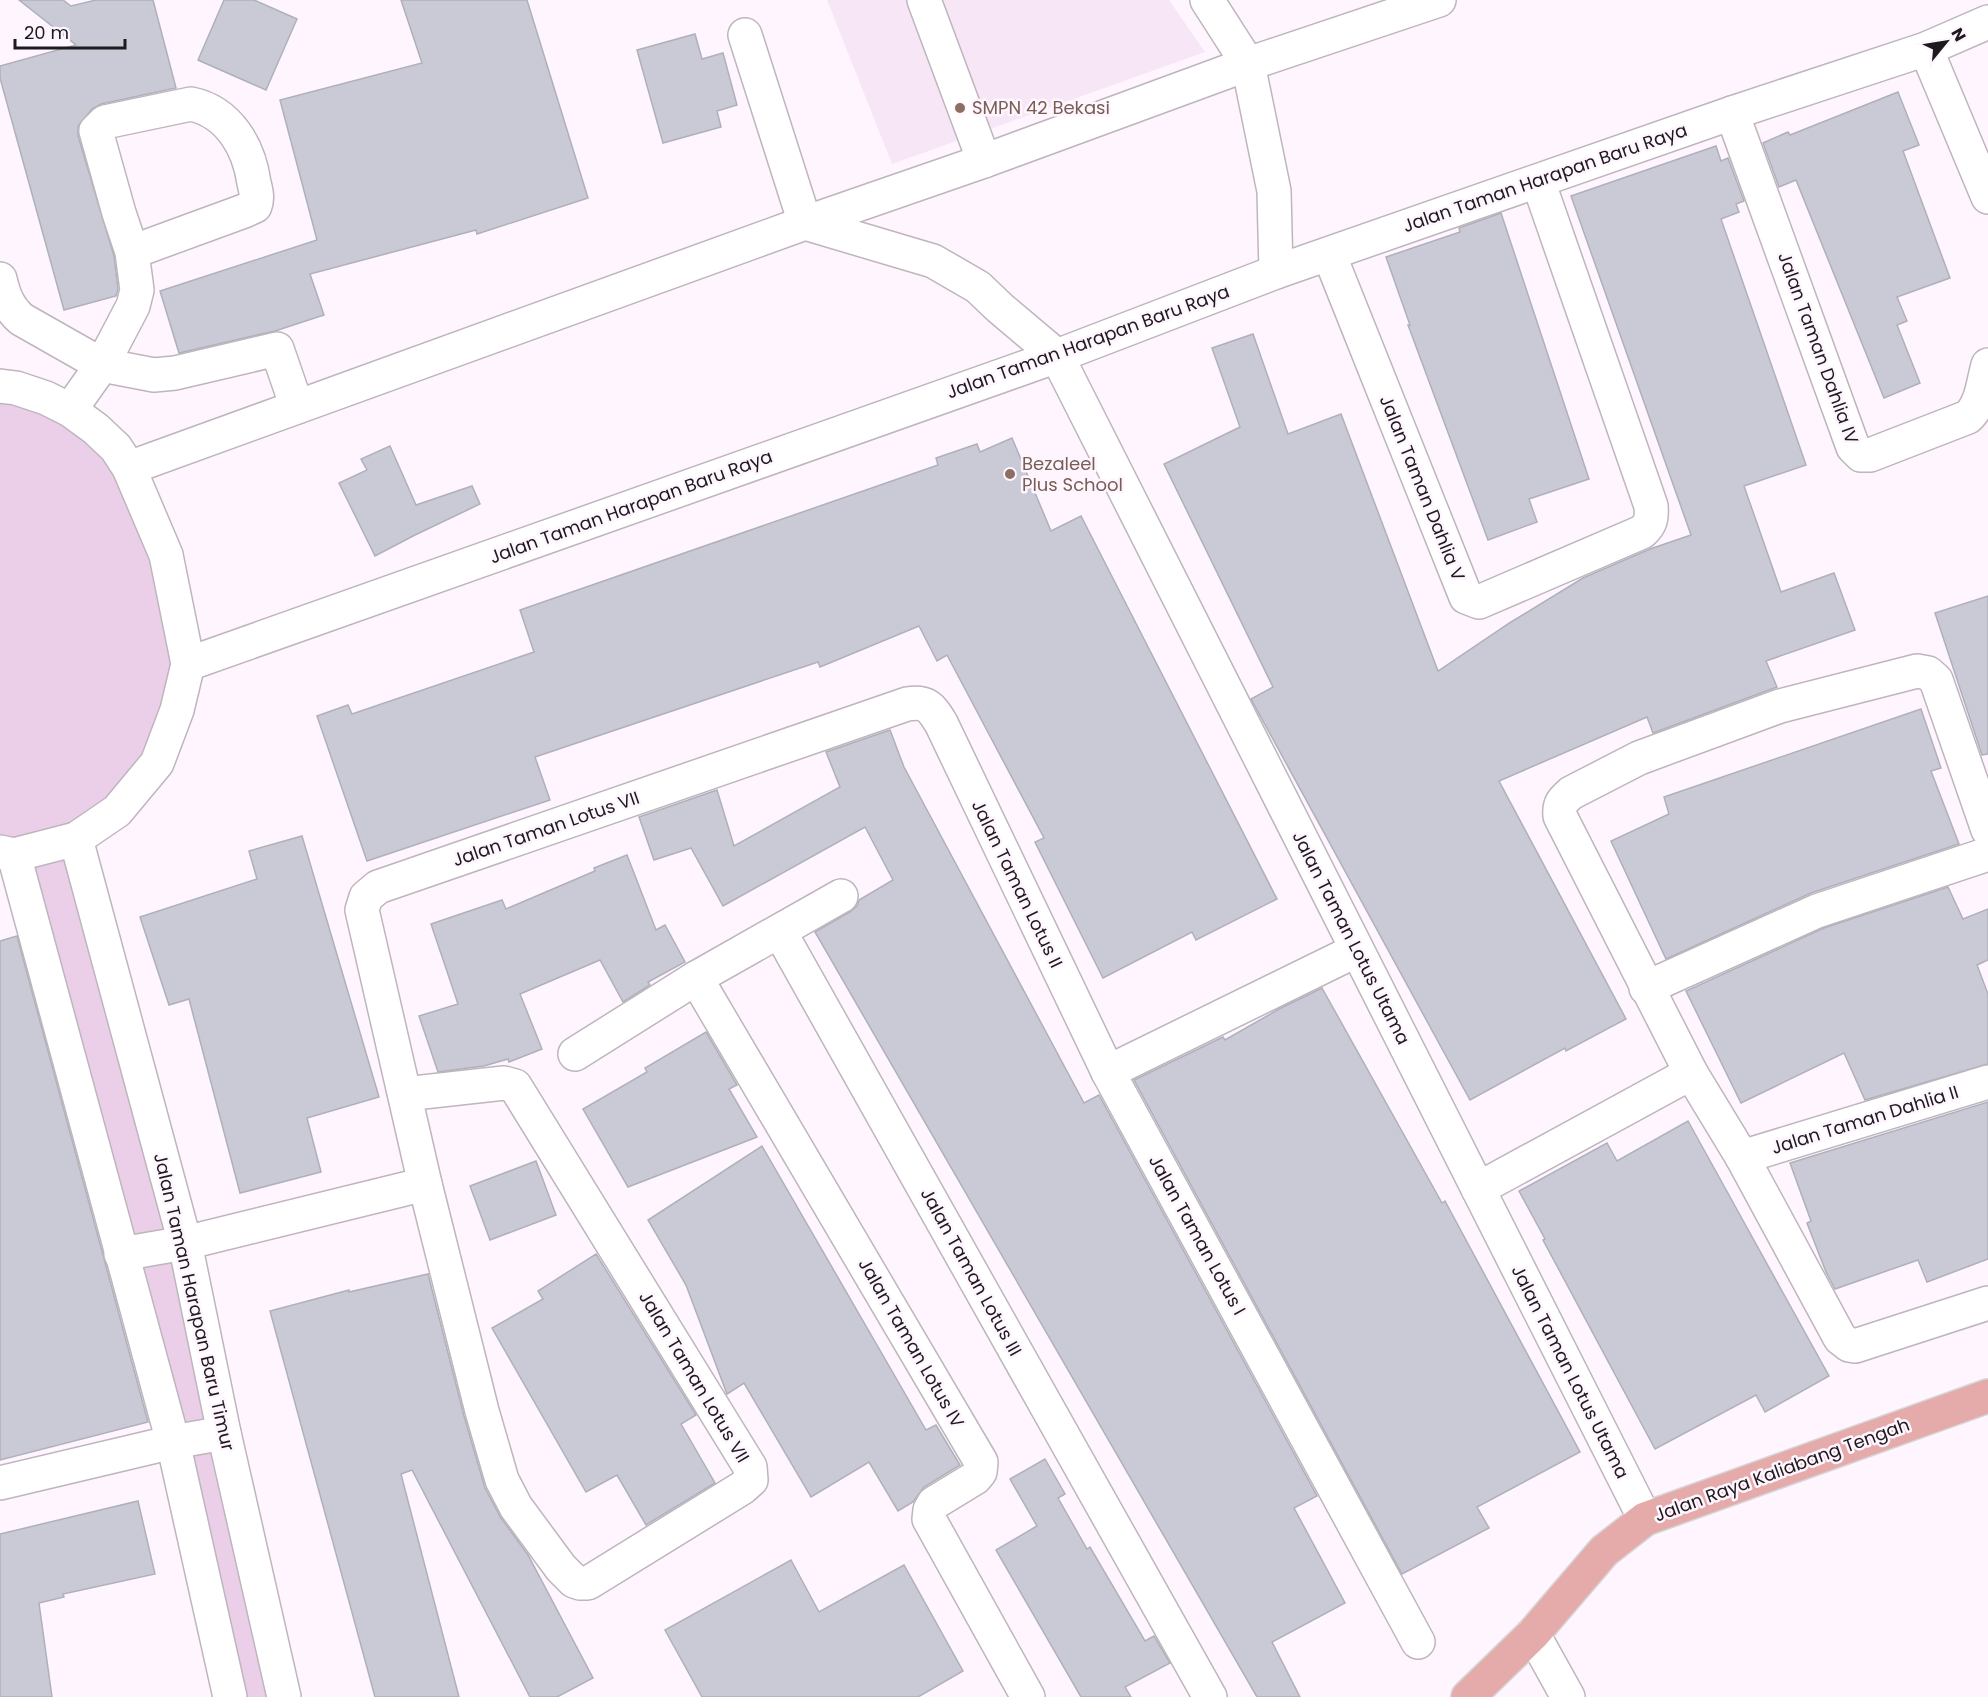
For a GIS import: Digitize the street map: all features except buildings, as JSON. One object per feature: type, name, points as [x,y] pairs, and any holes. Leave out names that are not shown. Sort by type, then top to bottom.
[{"type":"main road","name":"Jalan Raya Kaliabang Tengah","points":[[1468,1697],[1533,1634],[1604,1551],[1645,1519],[1988,1396]]},
{"type":"street","points":[[924,0],[984,161]]},
{"type":"street","points":[[1207,0],[1248,64],[1274,192],[1275,272]]},
{"type":"street","points":[[129,468],[1248,64],[1438,0]]},
{"type":"street","name":"Jalan Taman Harapan Baru Raya","points":[[188,664],[1057,356],[1275,272],[1732,112],[1926,49],[1988,22]]},
{"type":"street","points":[[745,35],[805,223]]},
{"type":"street","points":[[1926,49],[1988,197]]},
{"type":"street","points":[[70,410],[102,365],[133,306],[137,290],[132,252],[118,213],[96,131],[105,122],[191,104],[221,117],[243,144],[253,173],[257,198],[255,206],[132,252]]},
{"type":"street","name":"Jalan Taman Dahlia IV","points":[[1732,112],[1853,447],[1861,455],[1870,455],[1968,417],[1978,404],[1988,365]]},
{"type":"street","name":"Jalan Taman Dahlia V","points":[[1329,254],[1466,597],[1479,602],[1642,532],[1652,518],[1651,506],[1538,181]]},
{"type":"street","points":[[805,223],[933,261],[978,287],[1057,356]]},
{"type":"street","points":[[0,279],[5,301],[21,319],[102,365],[154,375],[175,373],[277,349],[297,407]]},
{"type":"street","name":"Jalan Taman Lotus Utama","points":[[1057,356],[1645,1519]]},
{"type":"street","points":[[0,386],[16,388],[46,398],[70,410],[113,445],[129,468],[166,555],[188,664],[177,710],[157,763],[117,811],[76,839],[7,853],[173,1442],[230,1697]]},
{"type":"street","points":[[1988,830],[1936,680],[1928,673],[1917,672],[1780,706],[1639,758],[1571,794],[1561,801],[1560,809],[1560,816],[1690,1073],[1742,1157],[1840,1338],[1855,1347],[1988,1303]]},
{"type":"street","name":"Jalan Taman Lotus II","points":[[920,702],[932,708],[941,723],[1108,1072]]},
{"type":"street","name":"Jalan Taman Lotus VII","points":[[405,1094],[504,1083],[515,1086],[750,1467],[751,1480],[742,1488],[588,1583],[574,1581],[561,1568],[516,1507],[502,1480],[482,1411],[426,1185],[362,910],[366,897],[378,887],[885,712],[920,702]]},
{"type":"street","name":"Jalan Taman Harapan Baru Timur","points":[[76,839],[184,1243],[224,1433],[284,1697]]},
{"type":"street","points":[[1646,988],[1817,911],[1988,855]]},
{"type":"street","points":[[575,1054],[696,978],[841,896]]},
{"type":"street","name":"Jalan Taman Lotus III","points":[[780,932],[1210,1697]]},
{"type":"street","points":[[1108,1072],[1356,950]]},
{"type":"street","name":"Jalan Taman Lotus IV","points":[[696,978],[981,1462],[980,1472],[975,1478],[934,1503],[929,1519],[1028,1697]]},
{"type":"street","name":"Jalan Taman Lotus I","points":[[1108,1072],[1418,1642]]},
{"type":"street","points":[[1478,1189],[1690,1073]]},
{"type":"street","name":"Jalan Taman Dahlia II","points":[[1742,1157],[1988,1082]]},
{"type":"street","points":[[121,1254],[184,1243],[426,1185]]},
{"type":"street","points":[[0,1484],[173,1442],[224,1433]]},
{"type":"street","points":[[1533,1634],[1568,1697]]},
{"type":"shaded area","name":"SMPN 42 Bekasi","points":[[827,0],[1169,0],[1205,52],[892,164]]},
{"type":"shaded area","points":[[0,386],[116,448],[188,664],[157,763],[76,839],[284,1697],[230,1697],[0,852]]},
{"type":"place","name":"SMPN 42 Bekasi","points":[[960,108]]},
{"type":"place","name":"Bezaleel Plus School","points":[[1010,474]]}]
